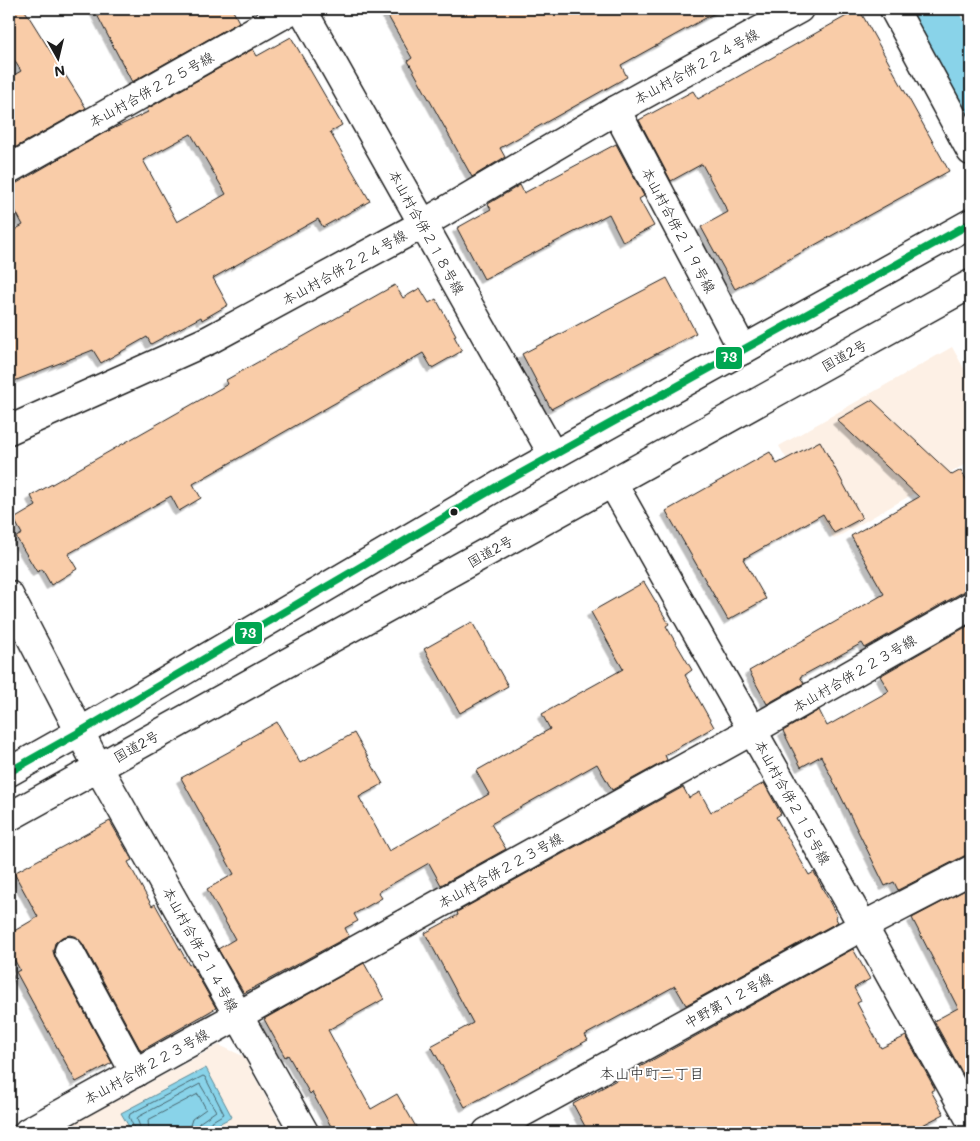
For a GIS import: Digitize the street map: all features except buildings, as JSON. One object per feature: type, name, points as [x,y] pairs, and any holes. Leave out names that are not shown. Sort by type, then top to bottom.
[{"type":"main road","name":"本山村合併２２５号線","points":[[9,168],[293,9]]},
{"type":"main road","name":"本山村合併２１８号線","points":[[302,9],[554,455]]},
{"type":"main road","name":"本山村合併２２４号線","points":[[9,430],[210,340],[423,224],[616,110],[799,9]]},
{"type":"main road","points":[[894,9],[971,151]]},
{"type":"main road","name":"本山村合併２１９号線","points":[[616,110],[743,350]]},
{"type":"main road","points":[[9,772],[554,455],[971,223]]},
{"type":"main road","name":"国道2号","points":[[9,817],[971,284]]},
{"type":"main road","name":"本山村合併２１５号線","points":[[613,484],[863,926],[971,1122]]},
{"type":"main road","name":"本山村合併２１４号線","points":[[9,595],[98,767],[304,1132]]},
{"type":"main road","name":"本山村合併２２３号線","points":[[28,1132],[753,730],[971,606]]},
{"type":"main road","name":"中野第１２号線","points":[[486,1132],[863,926],[971,870]]},
{"type":"main road","points":[[69,951],[135,1073]]},
{"type":"main road","points":[[953,1132],[971,1122]]},
{"type":"shaded area","points":[[952,347],[971,381],[971,461],[834,539],[779,446]]},
{"type":"shaded area","points":[[219,1045],[243,1056],[285,1132],[59,1132]]},
{"type":"water","points":[[206,1068],[232,1117],[203,1132],[132,1132],[121,1113]]},
{"type":"waterway","points":[[924,9],[971,95]]},
{"type":"transit line","name":"73","points":[[9,772],[498,486],[971,223]]},
{"type":"district","name":"本山中町二丁目","points":[[652,1073]]}]
